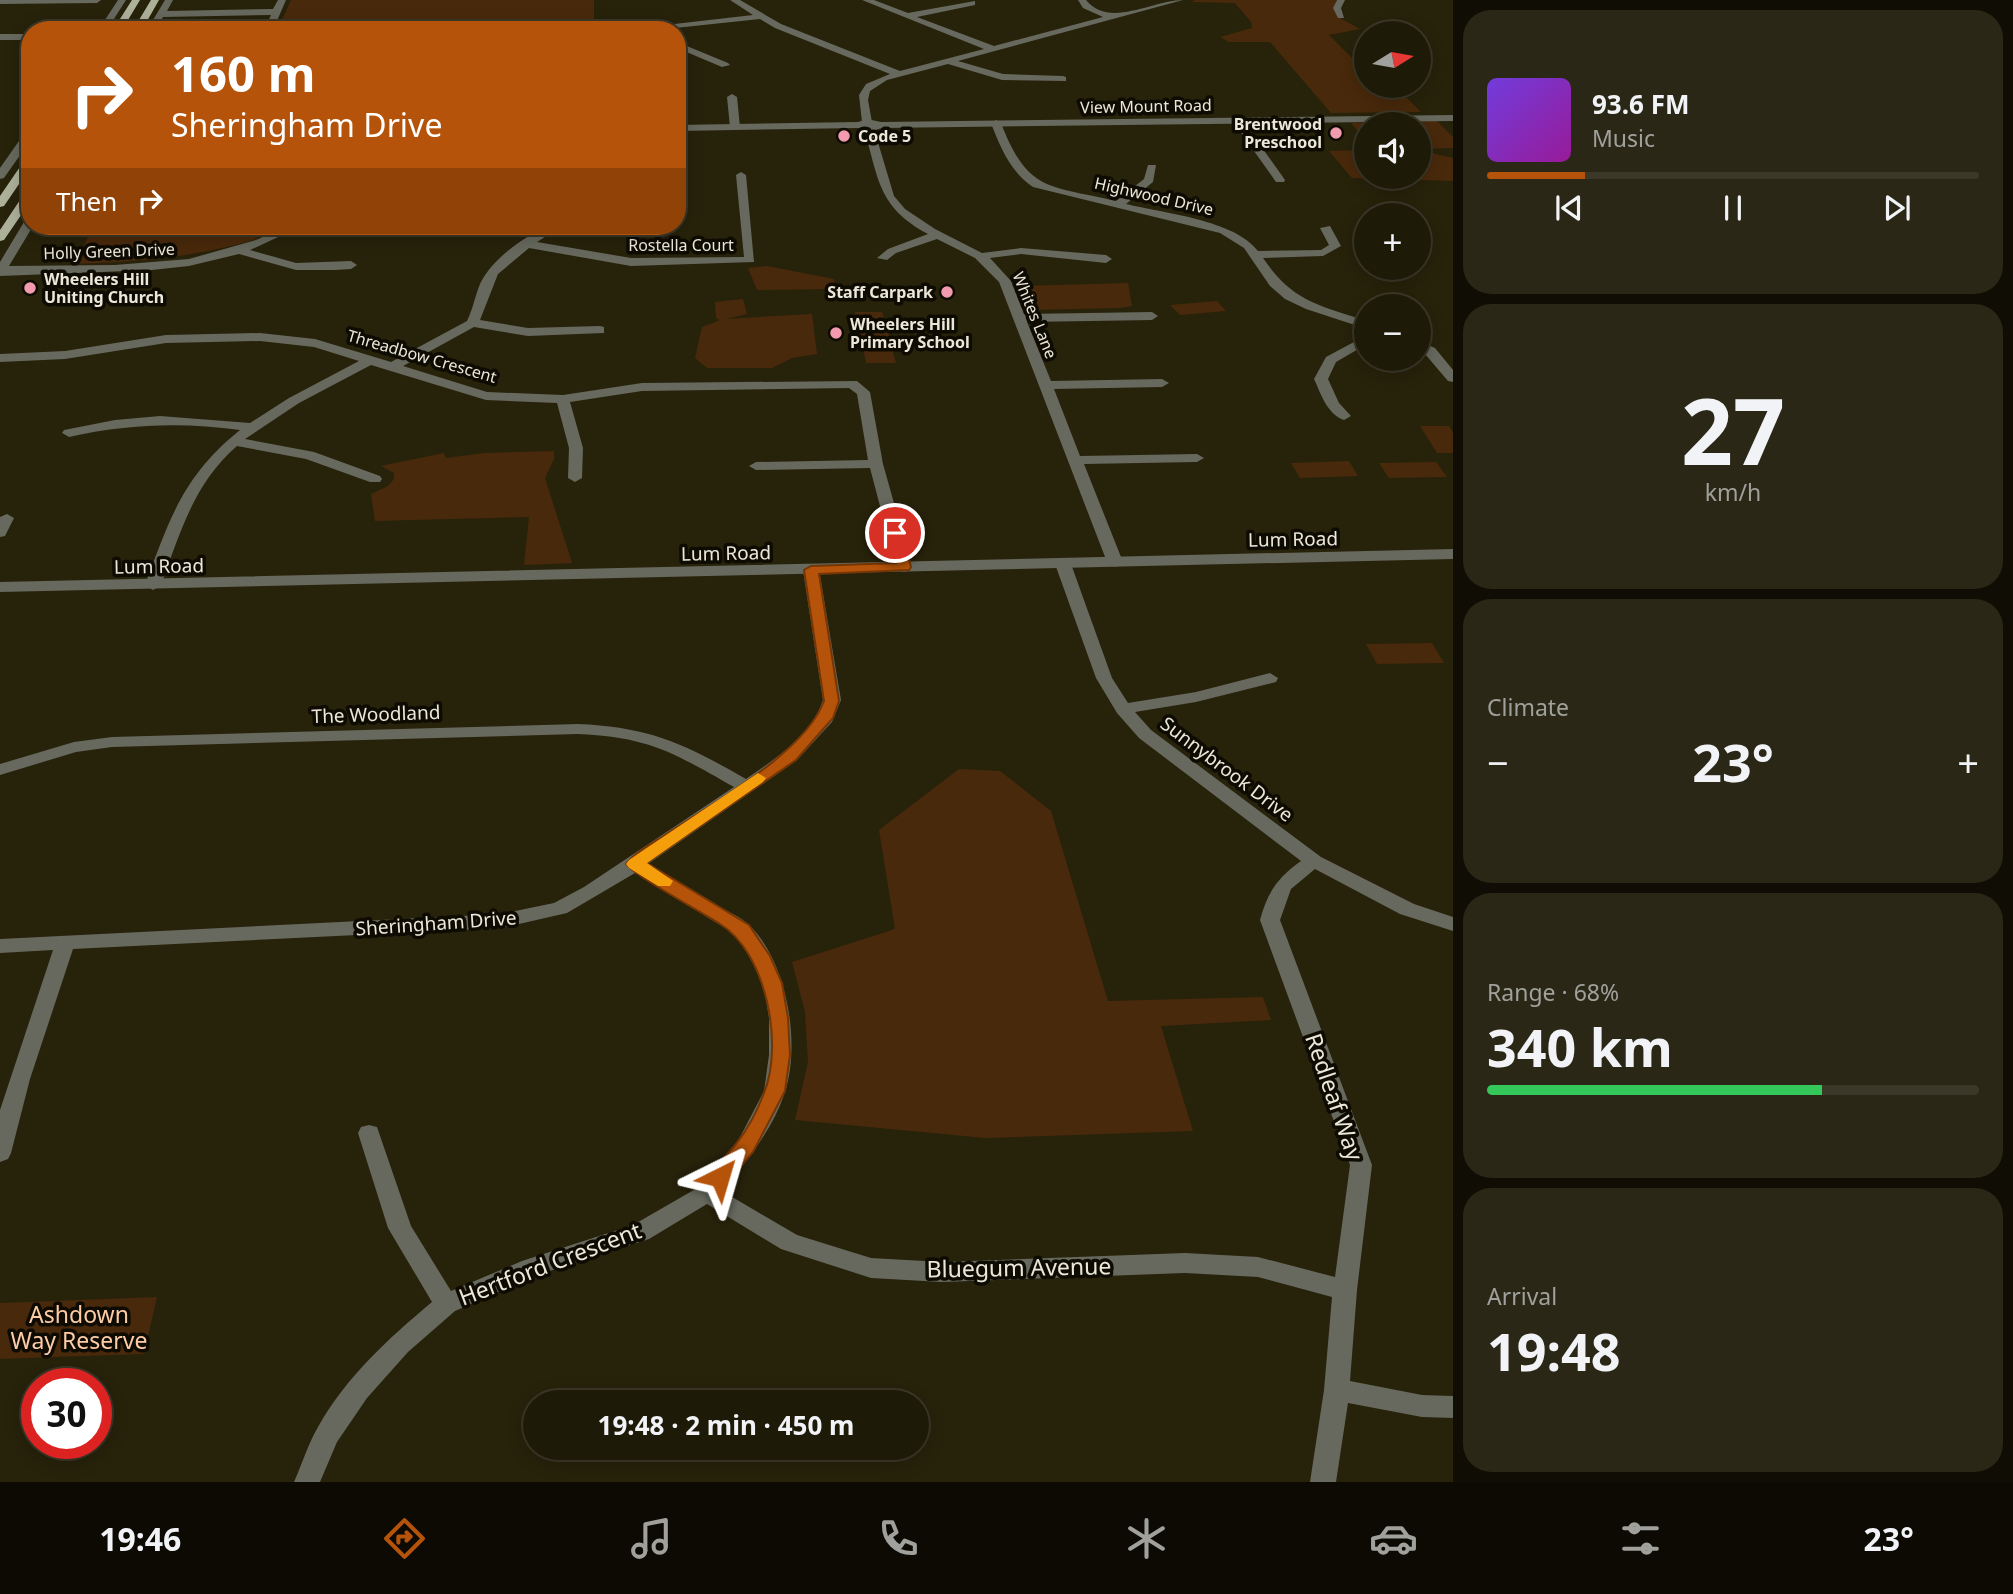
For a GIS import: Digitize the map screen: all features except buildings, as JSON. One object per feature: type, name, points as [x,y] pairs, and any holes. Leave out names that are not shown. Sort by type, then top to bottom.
[{"type":"main road","points":[[122,21],[136,0]]},
{"type":"main road","points":[[142,21],[155,0]]},
{"type":"main road","points":[[0,204],[21,173]]},
{"type":"main road","points":[[0,238],[21,206]]},
{"type":"street","points":[[0,1],[97,0]]},
{"type":"street","points":[[108,21],[122,0]]},
{"type":"street","points":[[157,21],[169,0]]},
{"type":"street","points":[[272,21],[282,0]]},
{"type":"street","points":[[734,0],[759,17],[899,74]]},
{"type":"street","points":[[866,0],[993,49]]},
{"type":"street","points":[[1082,0],[1086,6],[1112,18]]},
{"type":"street","name":"Whites Lane","points":[[1115,562],[1005,281],[998,270],[982,256],[910,218],[894,205],[865,125],[862,99],[868,87],[899,74],[1179,0]]},
{"type":"street","points":[[1340,16],[1337,8],[1341,0]]},
{"type":"street","points":[[906,16],[972,3]]},
{"type":"street","points":[[161,14],[276,12]]},
{"type":"street","points":[[686,25],[759,17]]},
{"type":"street","points":[[0,37],[21,37]]},
{"type":"street","points":[[686,49],[725,65]]},
{"type":"street","points":[[951,62],[1002,77],[1063,79]]},
{"type":"street","points":[[732,97],[735,127]]},
{"type":"street","name":"View Mount Road","points":[[865,125],[1453,118]]},
{"type":"street","points":[[1237,120],[1280,180]]},
{"type":"street","name":"Highwood Drive","points":[[996,124],[1013,164],[1026,178],[1051,190],[1224,231],[1248,246],[1274,283],[1289,296],[1354,320]]},
{"type":"street","points":[[686,128],[865,125]]},
{"type":"street","points":[[0,176],[21,146]]},
{"type":"street","points":[[1119,205],[1149,180],[1152,167]]},
{"type":"street","name":"Rostella Court","points":[[528,244],[631,262],[750,260],[741,175]]},
{"type":"street","points":[[1256,255],[1330,251],[1335,246],[1326,228]]},
{"type":"street","points":[[883,258],[892,251],[940,234]]},
{"type":"street","points":[[0,271],[22,235]]},
{"type":"street","name":"Holly Green Drive","points":[[0,271],[153,267],[242,251],[277,235]]},
{"type":"street","points":[[392,367],[472,323],[479,314],[486,284],[492,273],[500,263],[542,235]]},
{"type":"street","points":[[242,251],[278,265],[313,270],[351,265]]},
{"type":"street","points":[[982,256],[1021,251],[1106,259]]},
{"type":"street","points":[[1018,318],[1153,316]]},
{"type":"street","points":[[1350,319],[1354,317]]},
{"type":"street","points":[[472,323],[528,332],[600,330]]},
{"type":"street","name":"Threadbow Crescent","points":[[0,358],[65,355],[153,340],[260,337],[315,343],[486,396],[563,399],[642,387],[852,384],[863,392],[876,464],[904,567]]},
{"type":"street","points":[[1344,416],[1333,405],[1321,379],[1331,360],[1354,347]]},
{"type":"street","points":[[1431,352],[1453,379]]},
{"type":"street","points":[[153,586],[189,494],[214,461],[252,427],[370,359]]},
{"type":"street","points":[[1045,385],[1162,383]]},
{"type":"street","points":[[563,399],[576,448],[575,478]]},
{"type":"street","points":[[69,433],[97,426],[176,418],[252,427]]},
{"type":"street","points":[[236,442],[309,455],[375,479]]},
{"type":"street","points":[[1076,460],[1197,458]]},
{"type":"street","points":[[756,466],[876,464]]},
{"type":"street","points":[[0,533],[7,518]]},
{"type":"street","name":"Lum Road","points":[[0,587],[153,586],[1453,554]]},
{"type":"street","name":"Sunnybrook Drive","points":[[1063,564],[1104,678],[1123,709],[1145,734],[1314,861],[1408,909],[1453,924]]},
{"type":"street","name":"Sheringham Drive","points":[[0,946],[501,921],[560,908],[635,864],[791,757],[825,718],[832,701],[811,570]]},
{"type":"street","points":[[1123,709],[1196,697],[1270,678]]},
{"type":"street","name":"The Woodland","points":[[0,770],[74,747],[112,742],[578,729],[615,730],[644,736],[670,745],[746,786]]},
{"type":"street","name":"Redleaf Way","points":[[1314,861],[1285,881],[1277,892],[1270,920],[1361,1165],[1345,1290],[1337,1390],[1323,1482]]},
{"type":"street","name":"Hertford Crescent","points":[[307,1482],[327,1435],[358,1390],[399,1345],[446,1304],[530,1268],[641,1232],[707,1193],[746,1147],[775,1091],[780,1055],[779,1018],[773,983],[761,956],[742,929],[635,864]]},
{"type":"street","points":[[0,1153],[19,1079],[65,944]]},
{"type":"street","points":[[369,1133],[400,1228],[446,1304]]},
{"type":"street","name":"Bluegum Avenue","points":[[707,1193],[789,1242],[871,1268],[942,1272],[1185,1263],[1258,1267],[1345,1290]]},
{"type":"street","points":[[1337,1390],[1422,1406],[1453,1407]]},
{"type":"green space","points":[[291,0],[594,0],[594,21],[281,21]]},
{"type":"green space","points":[[1336,0],[1335,11],[1340,18],[1354,26],[1354,30],[1329,35],[1354,60],[1354,98],[1407,98],[1421,112],[1331,113],[1270,42],[1229,42],[1220,37],[1252,28],[1251,22],[1235,3],[1191,2]]},
{"type":"green space","points":[[1431,121],[1437,121],[1453,137],[1453,148],[1431,149]]},
{"type":"green space","points":[[1354,150],[1354,178],[1352,178],[1329,151]]},
{"type":"green space","points":[[1431,153],[1453,158],[1453,181],[1431,180]]},
{"type":"green space","points":[[244,235],[259,238],[212,250],[168,257],[75,264],[88,237]]},
{"type":"green space","points":[[767,266],[834,279],[836,289],[757,290],[748,268]]},
{"type":"green space","points":[[1128,283],[1132,306],[1121,308],[1032,310],[1021,286]]},
{"type":"green space","points":[[743,299],[747,314],[725,319],[812,314],[817,354],[792,358],[772,368],[707,368],[695,358],[702,327],[720,320],[716,318],[715,302]]},
{"type":"green space","points":[[1217,301],[1226,311],[1180,315],[1170,305]]},
{"type":"green space","points":[[855,312],[882,312],[889,336],[861,337]]},
{"type":"green space","points":[[889,337],[896,363],[866,363],[861,338]]},
{"type":"green space","points":[[1420,426],[1449,426],[1453,432],[1453,453],[1437,453]]},
{"type":"green space","points":[[554,451],[554,459],[545,478],[572,563],[524,565],[529,517],[375,521],[371,494],[388,486],[394,479],[394,473],[381,466],[444,453],[446,458],[484,453]]},
{"type":"green space","points":[[1349,461],[1358,476],[1300,478],[1291,463]]},
{"type":"green space","points":[[1436,462],[1447,477],[1389,478],[1379,463]]},
{"type":"green space","points":[[1432,643],[1444,663],[1377,664],[1366,644]]},
{"type":"green space","points":[[959,769],[1000,771],[1051,811],[1108,1001],[1263,997],[1271,1020],[1161,1026],[1193,1131],[985,1138],[795,1120],[808,1062],[805,1012],[792,962],[895,929],[879,830]]},
{"type":"green space","name":"Ashdown Way Reserve","points":[[157,1297],[144,1354],[0,1359],[0,1303]]},
{"type":"slow traffic","points":[[664,881],[635,864],[758,778]]},
{"type":"place","name":"Brentwood Preschool","points":[[1336,133]]},
{"type":"place","name":"Code 5","points":[[844,136]]},
{"type":"place","name":"Wheelers Hill Uniting Church","points":[[30,288]]},
{"type":"place","name":"Staff Carpark","points":[[947,292]]},
{"type":"place","name":"Wheelers Hill Primary School","points":[[836,333]]},
{"type":"route","points":[[720,1177],[746,1147],[775,1091],[780,1055],[779,1018],[773,983],[761,956],[742,929],[635,864],[791,757],[814,733],[825,718],[832,701],[811,570],[904,567],[895,533]]}]
